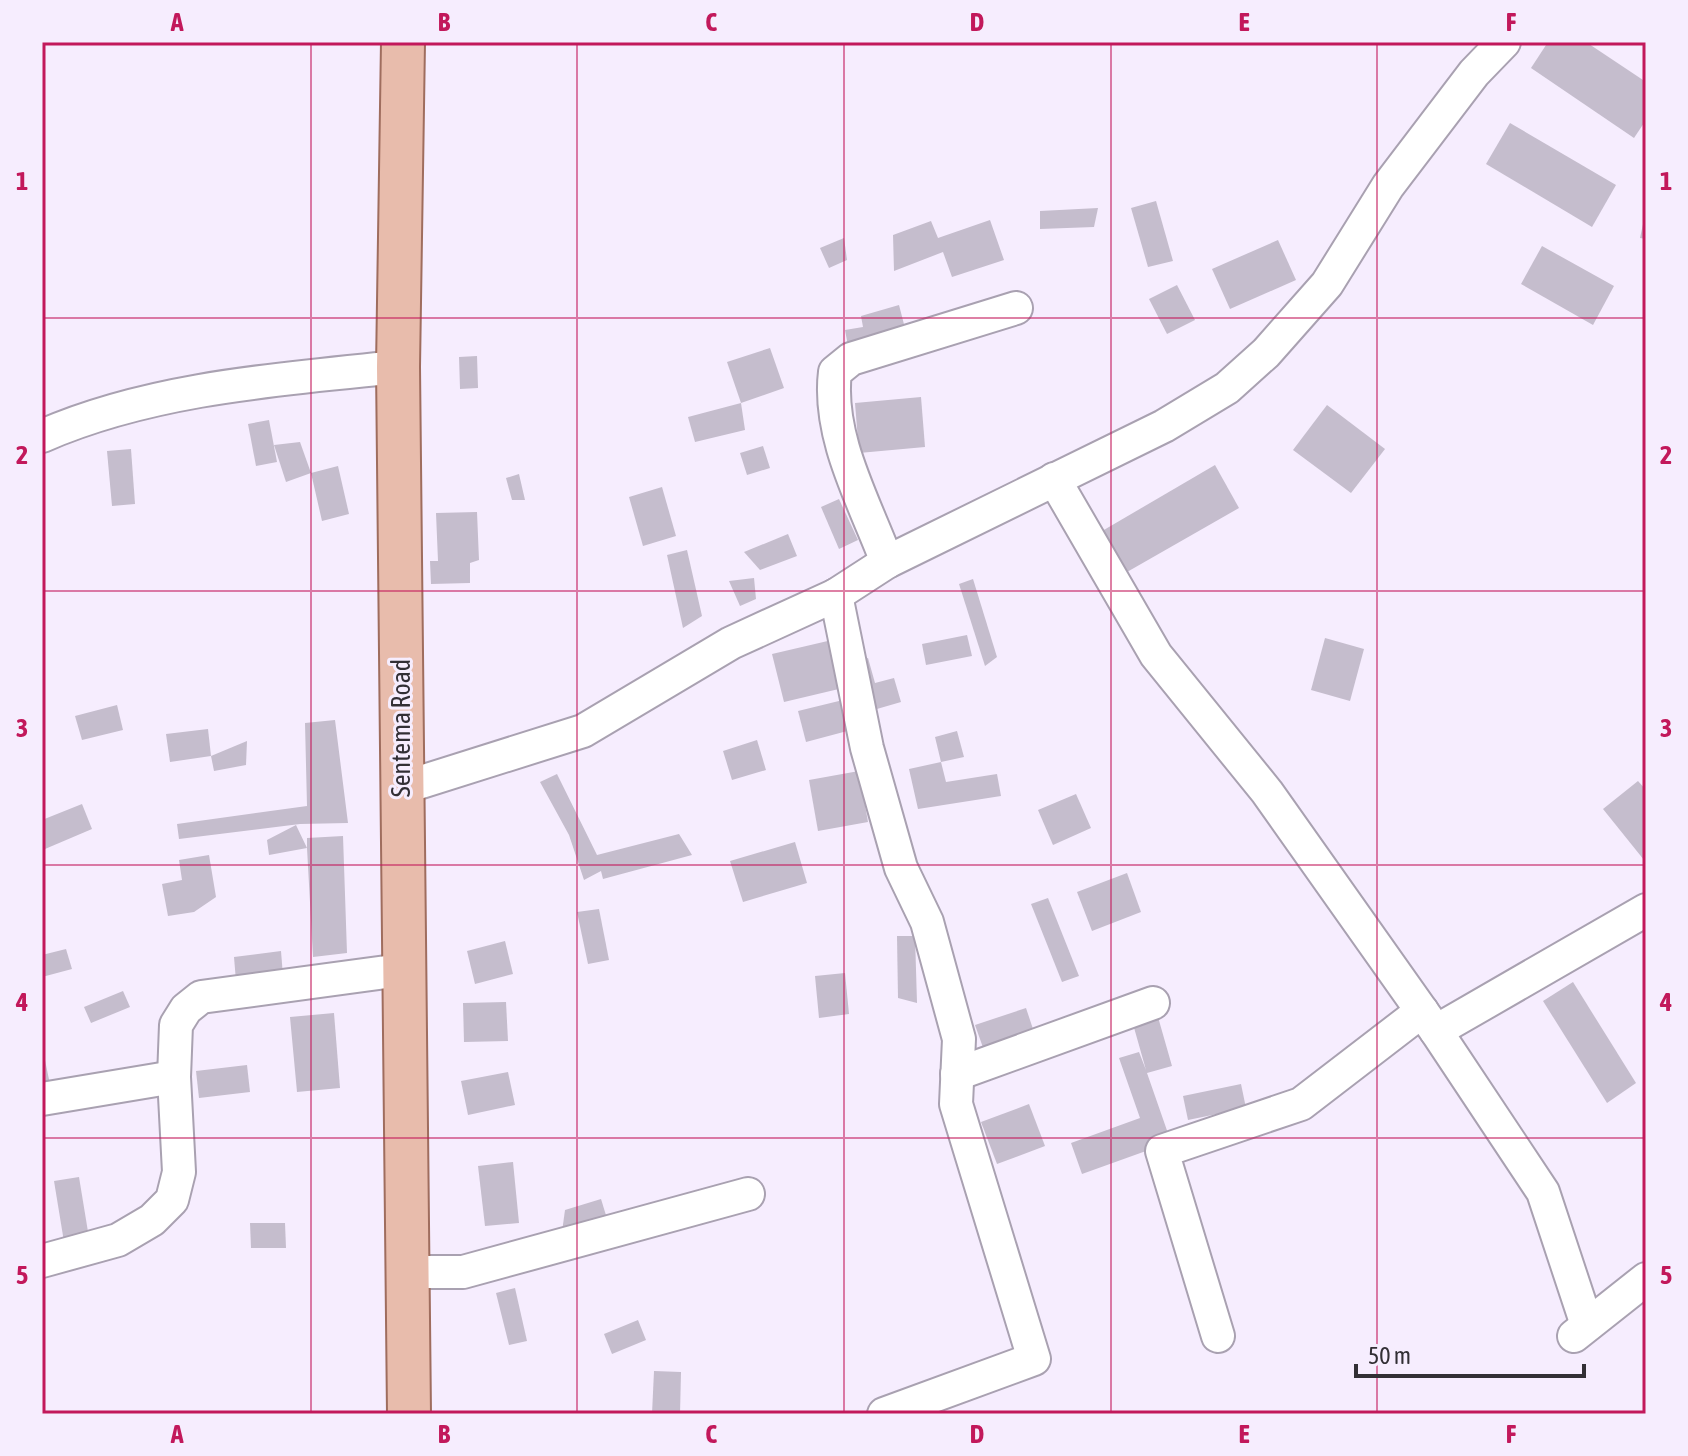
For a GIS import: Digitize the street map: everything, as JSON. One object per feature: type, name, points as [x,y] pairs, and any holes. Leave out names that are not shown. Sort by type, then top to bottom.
[{"type":"main road","name":"Sentema Road","points":[[403,42],[398,367],[401,970],[409,1414]]},
{"type":"street","points":[[402,788],[583,731],[731,643],[836,595],[887,562],[1164,426],[1227,388],[1266,353],[1327,284],[1388,186],[1474,73],[1504,42]]},
{"type":"street","points":[[887,562],[836,425],[832,397],[835,372],[851,359],[1016,308]]},
{"type":"street","points":[[42,436],[65,426],[170,398],[256,381],[398,367]]},
{"type":"street","points":[[1054,479],[1156,655],[1267,792],[1429,1021],[1543,1192],[1581,1330],[1646,1279]]},
{"type":"street","points":[[836,595],[867,748],[901,868],[927,922],[959,1039],[956,1104],[1034,1359],[884,1414]]},
{"type":"street","points":[[1218,1336],[1162,1151],[1301,1104],[1429,1021],[1646,910]]},
{"type":"street","points":[[42,1261],[118,1240],[152,1220],[172,1200],[179,1172],[174,1077],[176,1025],[186,1009],[201,997],[401,970]]},
{"type":"street","points":[[957,1074],[1153,1003]]},
{"type":"street","points":[[42,1099],[174,1077]]},
{"type":"street","points":[[406,1272],[463,1272],[748,1194]]},
{"type":"building","points":[[1548,42],[1586,42],[1646,82],[1646,120],[1634,138],[1531,68]]},
{"type":"building","points":[[1510,123],[1616,185],[1592,227],[1486,164]]},
{"type":"building","points":[[1156,201],[1173,261],[1148,267],[1131,208]]},
{"type":"building","points":[[1098,208],[1094,227],[1040,229],[1040,211]]},
{"type":"building","points":[[1646,215],[1646,239],[1640,238]]},
{"type":"building","points":[[990,220],[1004,260],[952,277],[943,252],[894,271],[893,235],[931,221],[938,238]]},
{"type":"building","points":[[844,238],[847,260],[829,268],[820,248]]},
{"type":"building","points":[[1278,240],[1296,280],[1230,309],[1212,269]]},
{"type":"building","points":[[1542,246],[1614,286],[1593,325],[1521,284]]},
{"type":"building","points":[[1177,285],[1195,320],[1167,334],[1149,299]]},
{"type":"building","points":[[899,305],[906,332],[849,351],[845,330],[863,327],[861,316]]},
{"type":"building","points":[[770,348],[784,388],[741,403],[727,362]]},
{"type":"building","points":[[477,356],[478,388],[460,389],[459,357]]},
{"type":"building","points":[[921,397],[925,447],[859,453],[855,403]]},
{"type":"building","points":[[741,403],[745,430],[695,442],[688,417]]},
{"type":"building","points":[[1327,405],[1385,449],[1351,493],[1293,450]]},
{"type":"building","points":[[269,420],[277,462],[256,466],[248,424]]},
{"type":"building","points":[[300,442],[311,473],[286,482],[274,445]]},
{"type":"building","points":[[763,446],[770,468],[747,475],[740,453]]},
{"type":"building","points":[[131,449],[135,504],[112,506],[107,451]]},
{"type":"building","points":[[1215,465],[1239,508],[1120,576],[1097,534]]},
{"type":"building","points":[[338,466],[349,514],[322,521],[311,473]]},
{"type":"building","points":[[519,474],[525,500],[512,500],[506,478]]},
{"type":"building","points":[[662,487],[676,536],[643,546],[629,497]]},
{"type":"building","points":[[839,499],[858,540],[839,549],[821,507]]},
{"type":"building","points":[[477,512],[479,560],[470,563],[470,583],[431,584],[430,561],[438,561],[436,513]]},
{"type":"building","points":[[788,534],[797,556],[760,570],[744,552]]},
{"type":"building","points":[[687,550],[702,616],[683,628],[667,555]]},
{"type":"building","points":[[754,578],[756,599],[740,606],[729,581]]},
{"type":"building","points":[[973,579],[997,657],[985,666],[959,584]]},
{"type":"building","points":[[967,635],[972,656],[926,665],[922,644]]},
{"type":"building","points":[[1325,638],[1364,649],[1350,701],[1311,690]]},
{"type":"building","points":[[832,640],[843,688],[784,702],[772,654]]},
{"type":"building","points":[[868,658],[875,683],[894,678],[901,702],[870,711],[856,661]]},
{"type":"building","points":[[843,700],[851,730],[806,742],[798,711]]},
{"type":"building","points":[[117,705],[123,730],[82,740],[75,716]]},
{"type":"building","points":[[335,720],[348,823],[300,824],[179,839],[177,824],[307,806],[305,723]]},
{"type":"building","points":[[208,729],[211,756],[170,762],[166,734]]},
{"type":"building","points":[[957,731],[964,757],[941,762],[935,737]]},
{"type":"building","points":[[757,740],[766,770],[732,780],[723,751]]},
{"type":"building","points":[[247,741],[246,765],[214,771],[211,756]]},
{"type":"building","points":[[941,762],[946,782],[997,774],[1001,796],[918,809],[909,769]]},
{"type":"building","points":[[859,771],[868,822],[818,831],[809,780]]},
{"type":"building","points":[[557,774],[597,855],[679,834],[692,855],[603,879],[601,871],[584,880],[569,835],[540,782]]},
{"type":"building","points":[[1638,781],[1646,790],[1644,860],[1603,809]]},
{"type":"building","points":[[1076,794],[1091,828],[1053,845],[1038,810]]},
{"type":"building","points":[[82,804],[92,829],[45,849],[42,820]]},
{"type":"building","points":[[296,825],[307,848],[269,855],[267,840]]},
{"type":"building","points":[[343,836],[347,953],[313,957],[307,838]]},
{"type":"building","points":[[795,842],[807,883],[743,902],[730,861]]},
{"type":"building","points":[[209,855],[216,897],[194,912],[168,916],[162,884],[182,880],[179,860]]},
{"type":"building","points":[[1127,873],[1141,912],[1092,931],[1077,892]]},
{"type":"building","points":[[1048,898],[1079,976],[1062,982],[1031,904]]},
{"type":"building","points":[[599,909],[609,960],[588,964],[577,912]]},
{"type":"building","points":[[897,936],[915,936],[917,1003],[898,998]]},
{"type":"building","points":[[505,941],[513,974],[475,984],[467,951]]},
{"type":"building","points":[[66,949],[72,969],[42,977],[42,955]]},
{"type":"building","points":[[281,951],[283,976],[236,981],[234,957]]},
{"type":"building","points":[[845,973],[849,1014],[819,1018],[815,976]]},
{"type":"building","points":[[1573,982],[1636,1083],[1607,1103],[1543,1001]]},
{"type":"building","points":[[123,991],[130,1007],[91,1023],[84,1007]]},
{"type":"building","points":[[506,1002],[508,1041],[464,1042],[463,1003]]},
{"type":"building","points":[[1026,1008],[1036,1038],[986,1056],[975,1025]]},
{"type":"building","points":[[1156,1010],[1172,1066],[1147,1073],[1171,1142],[1082,1174],[1071,1143],[1140,1118],[1119,1058],[1139,1052],[1146,1070],[1131,1017]]},
{"type":"building","points":[[334,1013],[340,1088],[297,1092],[290,1017]]},
{"type":"building","points":[[42,1046],[51,1089],[42,1091]]},
{"type":"building","points":[[247,1065],[250,1092],[199,1098],[196,1071]]},
{"type":"building","points":[[508,1072],[515,1105],[468,1115],[461,1081]]},
{"type":"building","points":[[1241,1084],[1246,1108],[1188,1120],[1183,1096]]},
{"type":"building","points":[[1029,1104],[1045,1146],[997,1164],[981,1122]]},
{"type":"building","points":[[513,1162],[519,1223],[485,1226],[478,1166]]},
{"type":"building","points":[[79,1177],[90,1244],[65,1248],[54,1181]]},
{"type":"building","points":[[601,1199],[609,1225],[561,1239],[565,1210]]},
{"type":"building","points":[[250,1223],[285,1223],[286,1248],[251,1248]]},
{"type":"building","points":[[515,1288],[527,1341],[509,1345],[496,1293]]},
{"type":"building","points":[[638,1320],[646,1340],[612,1354],[604,1334]]},
{"type":"building","points":[[654,1371],[681,1372],[680,1414],[652,1414]]}]
